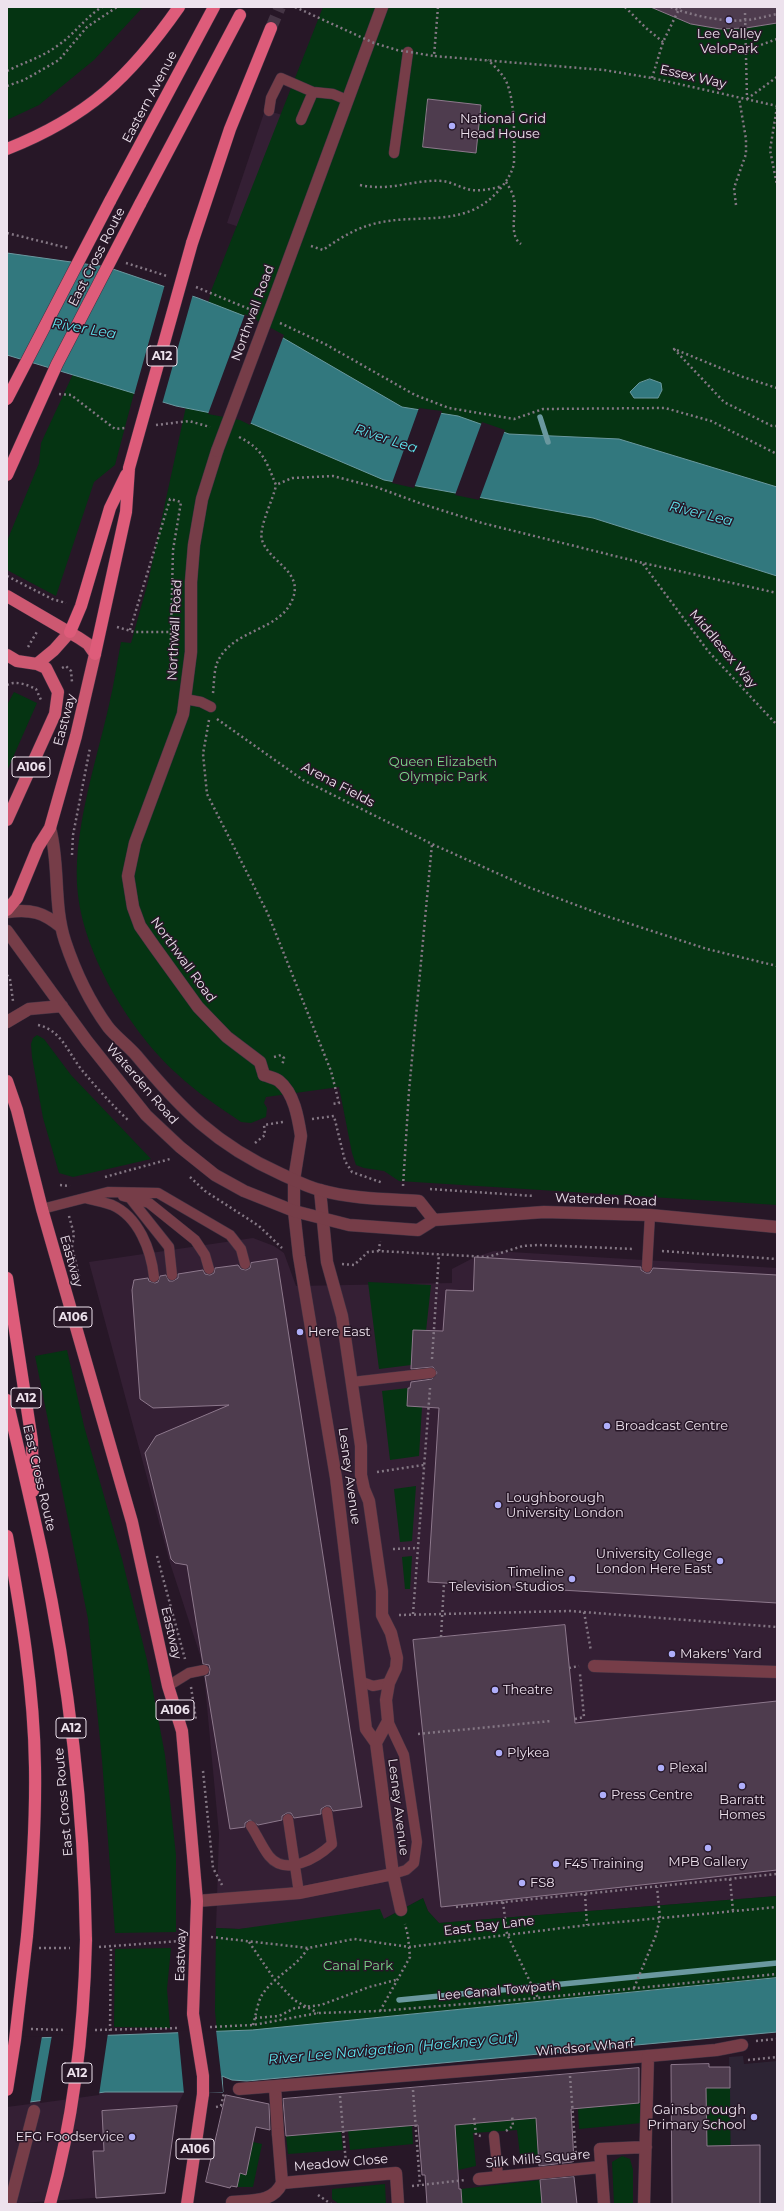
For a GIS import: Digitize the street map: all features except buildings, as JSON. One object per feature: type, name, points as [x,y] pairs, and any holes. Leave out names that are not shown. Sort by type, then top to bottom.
[{"type":"highway","points":[[7,149],[44,133],[98,100],[142,57],[179,7]]},
{"type":"highway","name":"Eastern Avenue","points":[[110,201],[214,7]]},
{"type":"highway","name":"East Cross Route","points":[[7,474],[56,364],[240,15]]},
{"type":"highway","name":"A12","points":[[70,632],[82,606],[110,508],[129,468],[192,242],[230,129],[271,28]]},
{"type":"highway","name":"East Cross Route","points":[[7,399],[110,201]]},
{"type":"highway","name":"A12","points":[[95,654],[126,512],[129,468]]},
{"type":"highway","name":"A12","points":[[7,1278],[32,1441],[33,1518]]},
{"type":"highway","name":"East Cross Route","points":[[7,1400],[48,1588],[74,1750],[82,1820],[91,1943],[74,2095],[50,2204]]},
{"type":"highway","name":"East Cross Route","points":[[7,1536],[17,1585],[27,1656],[35,1766],[32,1869],[27,1936],[15,2040],[7,2090]]},
{"type":"main road","points":[[7,596],[70,632],[88,644],[95,654]]},
{"type":"main road","points":[[7,655],[17,661],[37,664],[54,650],[70,632]]},
{"type":"main road","name":"Eastway","points":[[7,911],[17,898],[38,846],[50,828],[76,736],[95,654]]},
{"type":"main road","name":"Eastway","points":[[7,820],[56,714],[58,692],[46,668],[37,664]]},
{"type":"main road","name":"Eastway","points":[[7,1081],[17,1110],[42,1209],[132,1522],[168,1686],[182,1731],[197,1901],[193,2014],[203,2076],[203,2094],[187,2204]]},
{"type":"street","name":"Northwall Road","points":[[294,1211],[294,1180],[301,1136],[294,1105],[278,1080],[264,1075],[260,1062],[238,1047],[210,1020],[178,980],[140,926],[131,896],[128,876],[132,852],[180,724],[185,699],[191,652],[191,582],[194,545],[202,499],[217,451],[382,7]]},
{"type":"street","name":"Waterden Road","points":[[50,828],[56,854],[56,894],[61,927],[79,978],[109,1027],[127,1045],[171,1097],[227,1145],[258,1164],[320,1190],[360,1197],[419,1201],[434,1220]]},
{"type":"street","points":[[7,911],[33,911],[48,916],[61,927]]},
{"type":"street","name":"Waterden Road","points":[[7,931],[87,1041],[146,1114],[180,1147],[216,1175],[230,1184],[294,1211],[349,1225],[418,1230],[434,1220],[544,1212],[650,1215],[777,1227]]},
{"type":"street","points":[[7,1022],[29,1009],[62,1006]]},
{"type":"street","points":[[320,1190],[324,1219]]},
{"type":"street","name":"Lesney Avenue","points":[[294,1211],[299,1256],[336,1478],[362,1682],[366,1728],[376,1743],[393,1874],[401,1910]]},
{"type":"street","name":"Lesney Avenue","points":[[324,1219],[327,1262],[342,1316],[352,1382],[360,1446],[361,1474],[364,1489],[369,1502],[382,1591],[382,1615],[391,1633],[397,1658],[396,1668],[389,1684],[386,1700],[388,1721],[376,1743]]},
{"type":"street","points":[[594,1666],[777,1672]]},
{"type":"street","points":[[197,1901],[299,1893],[393,1874]]},
{"type":"street","name":"Windsor Wharf","points":[[239,2090],[716,2050],[746,2043]]},
{"type":"street","points":[[644,2204],[648,2056]]},
{"type":"street","name":"Meadow Close","points":[[232,2204],[232,2202],[272,2197],[278,2191],[282,2183],[274,2087]]},
{"type":"street","points":[[10,2204],[34,2111]]},
{"type":"street","name":"Silk Mills Square","points":[[604,2204],[600,2167],[600,2149],[646,2147]]},
{"type":"street","name":"Silk Mills Square","points":[[479,2179],[577,2168],[600,2167]]},
{"type":"street","name":"Meadow Close","points":[[282,2183],[396,2173],[398,2204]]},
{"type":"lane","points":[[394,153],[408,52]]},
{"type":"lane","points":[[269,111],[271,98],[281,78],[313,92],[333,94],[348,100]]},
{"type":"lane","points":[[301,120],[313,92]]},
{"type":"lane","points":[[185,699],[201,702],[211,710]]},
{"type":"lane","points":[[42,1209],[108,1192],[158,1193],[230,1235],[241,1249],[245,1264]]},
{"type":"lane","points":[[108,1192],[149,1203],[196,1240],[205,1255],[209,1269]]},
{"type":"lane","points":[[85,1198],[112,1205],[126,1214],[140,1231],[152,1263],[154,1277]]},
{"type":"lane","points":[[130,1198],[169,1247],[172,1274]]},
{"type":"lane","points":[[647,1267],[650,1215]]},
{"type":"lane","points":[[352,1382],[431,1373]]},
{"type":"lane","points":[[168,1686],[189,1673],[204,1670]]},
{"type":"lane","points":[[362,1682],[373,1686],[389,1684]]},
{"type":"lane","name":"Lesney Avenue","points":[[388,1721],[404,1754],[418,1842],[414,1863],[406,1870],[393,1874]]},
{"type":"lane","points":[[251,1826],[269,1856],[278,1863],[296,1866],[320,1856],[332,1844],[327,1812]]},
{"type":"lane","points":[[288,1819],[299,1893]]},
{"type":"lane","points":[[494,2136],[498,2176]]},
{"type":"path","points":[[7,71],[21,64],[32,62],[60,44],[102,7]]},
{"type":"path","points":[[7,86],[24,80],[59,60],[87,27],[117,7]]},
{"type":"path","name":"Essex Way","points":[[295,7],[374,43],[408,52],[434,56],[604,70],[652,78],[777,107]]},
{"type":"path","points":[[434,56],[438,26],[438,7]]},
{"type":"path","points":[[625,7],[646,28],[664,42]]},
{"type":"path","points":[[671,7],[678,11],[719,19],[745,21],[777,14]]},
{"type":"path","points":[[652,78],[664,42],[680,7]]},
{"type":"path","points":[[745,13],[747,99]]},
{"type":"path","points":[[746,50],[777,39]]},
{"type":"path","points":[[311,246],[323,250],[347,233],[378,223],[409,218],[450,217],[470,213],[495,195],[506,182],[514,164],[510,92],[505,80],[488,60]]},
{"type":"path","points":[[747,99],[777,77]]},
{"type":"path","points":[[736,205],[734,188],[746,154],[746,139],[739,98]]},
{"type":"path","points":[[777,107],[770,150],[777,185]]},
{"type":"path","points":[[360,185],[386,188],[431,181],[444,181],[471,190],[491,189],[502,186]]},
{"type":"path","points":[[506,182],[514,198],[515,238],[522,244]]},
{"type":"path","points":[[7,233],[74,250]]},
{"type":"path","points":[[119,261],[170,277]]},
{"type":"path","points":[[191,285],[262,314]]},
{"type":"path","points":[[276,321],[324,344],[415,395],[449,408],[514,419],[543,409],[665,408],[711,421],[777,454]]},
{"type":"path","points":[[777,388],[740,376],[674,349],[724,402],[772,426],[777,426]]},
{"type":"path","points":[[57,393],[71,395],[115,429],[130,427]]},
{"type":"path","points":[[152,425],[189,421],[216,428]]},
{"type":"path","points":[[235,435],[255,445],[267,464],[276,485],[265,521],[262,539],[270,555],[285,567],[292,576],[296,587],[290,606],[282,614],[268,625],[237,639],[223,652],[216,664],[211,710],[203,754],[207,794],[271,921],[331,1071],[339,1103],[332,1104]]},
{"type":"path","points":[[276,485],[292,478],[333,476],[376,487],[422,504],[482,523],[643,563],[777,593]]},
{"type":"path","name":"Northwall Road","points":[[130,630],[170,499],[181,502],[173,550],[170,673]]},
{"type":"path","name":"Middlesex Way","points":[[643,563],[708,651],[777,725]]},
{"type":"path","points":[[7,576],[52,599],[67,603]]},
{"type":"path","points":[[28,647],[41,626]]},
{"type":"path","points":[[116,627],[130,630],[172,632]]},
{"type":"path","points":[[22,685],[23,679]]},
{"type":"path","points":[[7,685],[11,683],[36,688]]},
{"type":"path","name":"Arena Fields","points":[[216,718],[303,780],[432,844],[528,887],[604,915],[706,949],[777,966]]},
{"type":"path","points":[[71,858],[73,835]]},
{"type":"path","points":[[403,1187],[409,1091],[432,844]]},
{"type":"path","points":[[7,975],[10,979],[14,1004]]},
{"type":"path","points":[[33,1025],[48,1027],[59,1037]]},
{"type":"path","points":[[324,1117],[334,1116],[345,1161],[352,1172],[359,1176],[375,1178],[383,1183]]},
{"type":"path","points":[[249,1143],[257,1143],[266,1135],[264,1125],[275,1124]]},
{"type":"path","points":[[100,1178],[172,1159]]},
{"type":"path","points":[[193,1179],[205,1191],[259,1226],[288,1253]]},
{"type":"path","points":[[60,1185],[71,1186]]},
{"type":"path","points":[[334,1264],[354,1265],[368,1252],[379,1251],[429,1255],[439,1254],[488,1257],[523,1246],[538,1245],[625,1249]]},
{"type":"path","points":[[657,1251],[777,1259]]},
{"type":"path","points":[[413,1614],[439,1254]]},
{"type":"path","points":[[374,1473],[424,1465]]},
{"type":"path","points":[[393,1549],[418,1548]]},
{"type":"path","points":[[441,1637],[444,1583]]},
{"type":"path","points":[[382,1615],[584,1612],[777,1627]]},
{"type":"path","points":[[584,1612],[594,1666]]},
{"type":"path","points":[[575,1719],[584,1717],[579,1666]]},
{"type":"path","points":[[418,1734],[551,1721]]},
{"type":"path","points":[[456,1907],[777,1874]]},
{"type":"path","points":[[730,1879],[732,1911]]},
{"type":"path","points":[[634,1988],[653,1945],[660,1918],[657,1886]]},
{"type":"path","points":[[585,1894],[587,1925]]},
{"type":"path","points":[[503,1902],[507,1934],[538,1998]]},
{"type":"path","name":"East Bay Lane","points":[[204,1937],[308,1948],[354,1939],[409,1947],[587,1925],[777,1907]]},
{"type":"path","points":[[379,2011],[410,1957],[401,1910]]},
{"type":"path","points":[[91,1943],[111,1946],[184,1941]]},
{"type":"path","points":[[249,1941],[275,1980],[294,2000],[318,2013]]},
{"type":"path","points":[[110,2031],[111,1946]]},
{"type":"path","points":[[33,1949],[72,1948]]},
{"type":"path","points":[[253,2025],[262,1996],[275,1980],[303,1956],[308,1948]]},
{"type":"path","name":"Lee Canal Towpath","points":[[224,2026],[253,2025],[318,2013],[379,2011],[538,1998],[777,1974]]},
{"type":"path","points":[[255,2018],[279,2016],[287,2010],[320,2005],[369,1987],[396,1980]]},
{"type":"path","points":[[746,2043],[777,2038]]},
{"type":"path","points":[[749,2060],[777,2057]]},
{"type":"path","points":[[567,2063],[577,2168]]},
{"type":"path","points":[[412,2076],[420,2185]]},
{"type":"path","points":[[338,2082],[346,2168]]},
{"type":"path","points":[[220,2107],[225,2091]]},
{"type":"path","points":[[397,2189],[479,2179]]},
{"type":"shaded area","points":[[265,110],[314,124],[255,232],[227,223]]},
{"type":"shaded area","name":"Here East","points":[[253,1238],[274,1246],[284,1253],[296,1286],[452,1283],[452,1269],[475,1257],[494,1251],[777,1268],[777,1896],[439,1923],[428,1911],[423,1898],[384,1919],[239,1929],[216,1928],[219,1834],[203,1664],[170,1563],[89,1262]]},
{"type":"shaded area","name":"Gainsborough Primary School","points":[[743,2056],[744,2064],[777,2061],[777,2204],[731,2204],[729,2057]]},
{"type":"shaded area","points":[[105,2092],[184,2092],[177,2106],[165,2193],[7,2204],[7,2105]]},
{"type":"green space","points":[[7,7],[143,7],[94,60],[39,105],[7,120]]},
{"type":"green space","name":"Queen Elizabeth Olympic Park","points":[[323,7],[777,7],[777,1205],[399,1181],[384,1171],[364,1168],[356,1165],[352,1153],[339,1087],[266,1097],[264,1103],[267,1108],[266,1117],[251,1123],[241,1122],[192,1087],[159,1056],[127,1015],[100,968],[90,943],[82,919],[78,895],[78,849],[81,824],[111,697],[121,642],[131,643],[148,582],[211,291]]},
{"type":"green space","points":[[73,374],[134,393],[115,465],[94,482],[56,596],[7,570],[7,541],[39,463],[41,443]]},
{"type":"green space","points":[[14,692],[37,703],[7,771],[7,705]]},
{"type":"green space","points":[[37,1035],[44,1039],[71,1075],[151,1159],[73,1177],[59,1173],[43,1118],[32,1057],[31,1044],[33,1038]]},
{"type":"green space","points":[[368,1282],[431,1285],[426,1331],[413,1330],[411,1365],[379,1369]]},
{"type":"green space","points":[[67,1350],[84,1426],[122,1559],[147,1660],[165,1755],[176,1855],[176,1932],[115,1933],[102,1760],[88,1619],[35,1356]]},
{"type":"green space","points":[[408,1388],[422,1407],[419,1456],[390,1460],[382,1391]]},
{"type":"green space","points":[[416,1486],[412,1541],[400,1542],[394,1489]]},
{"type":"green space","points":[[412,1556],[410,1589],[405,1589],[402,1557]]},
{"type":"green space","name":"Canal Park","points":[[777,1896],[777,1978],[252,2030],[217,2032],[215,2011],[216,1928],[239,1929],[380,1909],[384,1919],[423,1898],[428,1911],[439,1923]]},
{"type":"green space","points":[[171,1948],[167,1989],[170,2028],[114,2027],[115,1949]]},
{"type":"green space","points":[[695,2088],[730,2088],[731,2204],[707,2204],[706,2097],[695,2097]]},
{"type":"green space","points":[[640,2103],[642,2123],[579,2129],[578,2108]]},
{"type":"green space","points":[[547,2112],[570,2136],[537,2138],[539,2163],[521,2163],[517,2130],[473,2133],[476,2166],[458,2170],[456,2147],[419,2124],[478,2123],[511,2120],[510,2115]]},
{"type":"green space","points":[[412,2125],[413,2144],[350,2150],[348,2130]]},
{"type":"green space","points":[[341,2131],[343,2150],[288,2154],[286,2136]]},
{"type":"green space","points":[[253,2142],[262,2144],[253,2187],[237,2187],[240,2173],[246,2174]]},
{"type":"green space","points":[[622,2156],[630,2159],[633,2170],[633,2204],[614,2204],[612,2162]]},
{"type":"green space","points":[[540,2180],[542,2204],[462,2204],[461,2189]]},
{"type":"green space","points":[[385,2184],[386,2204],[339,2204],[332,2199],[332,2189]]},
{"type":"water","name":"River Lea","points":[[7,253],[107,267],[198,298],[247,317],[402,407],[458,416],[509,434],[619,439],[777,487],[777,576],[593,518],[384,480],[241,419],[176,406],[7,355]]},
{"type":"water","points":[[650,379],[661,383],[662,390],[658,398],[634,398],[630,392],[639,383]]},
{"type":"water","name":"River Lee Navigation (Hackney Cut)","points":[[777,1978],[777,2032],[247,2081],[232,2080],[222,2076],[223,2092],[105,2092],[7,2105],[7,2039],[252,2030]]},
{"type":"pier","points":[[165,284],[193,294],[162,404],[134,395]]},
{"type":"pier","points":[[245,314],[284,335],[250,425],[240,420],[208,414]]},
{"type":"pier","points":[[419,408],[442,411],[414,488],[392,483]]},
{"type":"pier","points":[[482,422],[505,430],[479,500],[455,495]]},
{"type":"pier","points":[[216,2030],[223,2092],[184,2094],[178,2031]]},
{"type":"pier","points":[[108,2033],[99,2095],[40,2103],[52,2035]]},
{"type":"pier","points":[[42,2036],[30,2104],[7,2107],[7,2037]]},
{"type":"waterway","points":[[540,417],[548,442]]},
{"type":"waterway","points":[[399,2000],[777,1963]]},
{"type":"tunnel","points":[[271,28],[280,7]]},
{"type":"place","name":"Lee Valley VeloPark","points":[[729,20]]},
{"type":"place","name":"National Grid Head House","points":[[452,126]]},
{"type":"place","name":"Here East","points":[[300,1332]]},
{"type":"place","name":"Broadcast Centre","points":[[607,1426]]},
{"type":"place","name":"Loughborough University London","points":[[498,1505]]},
{"type":"place","name":"University College London Here East","points":[[720,1561]]},
{"type":"place","name":"Timeline Television Studios","points":[[572,1579]]},
{"type":"place","name":"Makers' Yard","points":[[672,1654]]},
{"type":"place","name":"Theatre","points":[[495,1690]]},
{"type":"place","name":"Plykea","points":[[499,1753]]},
{"type":"place","name":"Plexal","points":[[661,1768]]},
{"type":"place","name":"Barratt Homes","points":[[742,1786]]},
{"type":"place","name":"Press Centre","points":[[603,1795]]},
{"type":"place","name":"MPB Gallery","points":[[708,1848]]},
{"type":"place","name":"F45 Training","points":[[556,1864]]},
{"type":"place","name":"FS8","points":[[522,1883]]},
{"type":"place","name":"Gainsborough Primary School","points":[[754,2117]]},
{"type":"place","name":"EFG Foodservice","points":[[132,2137]]}]
